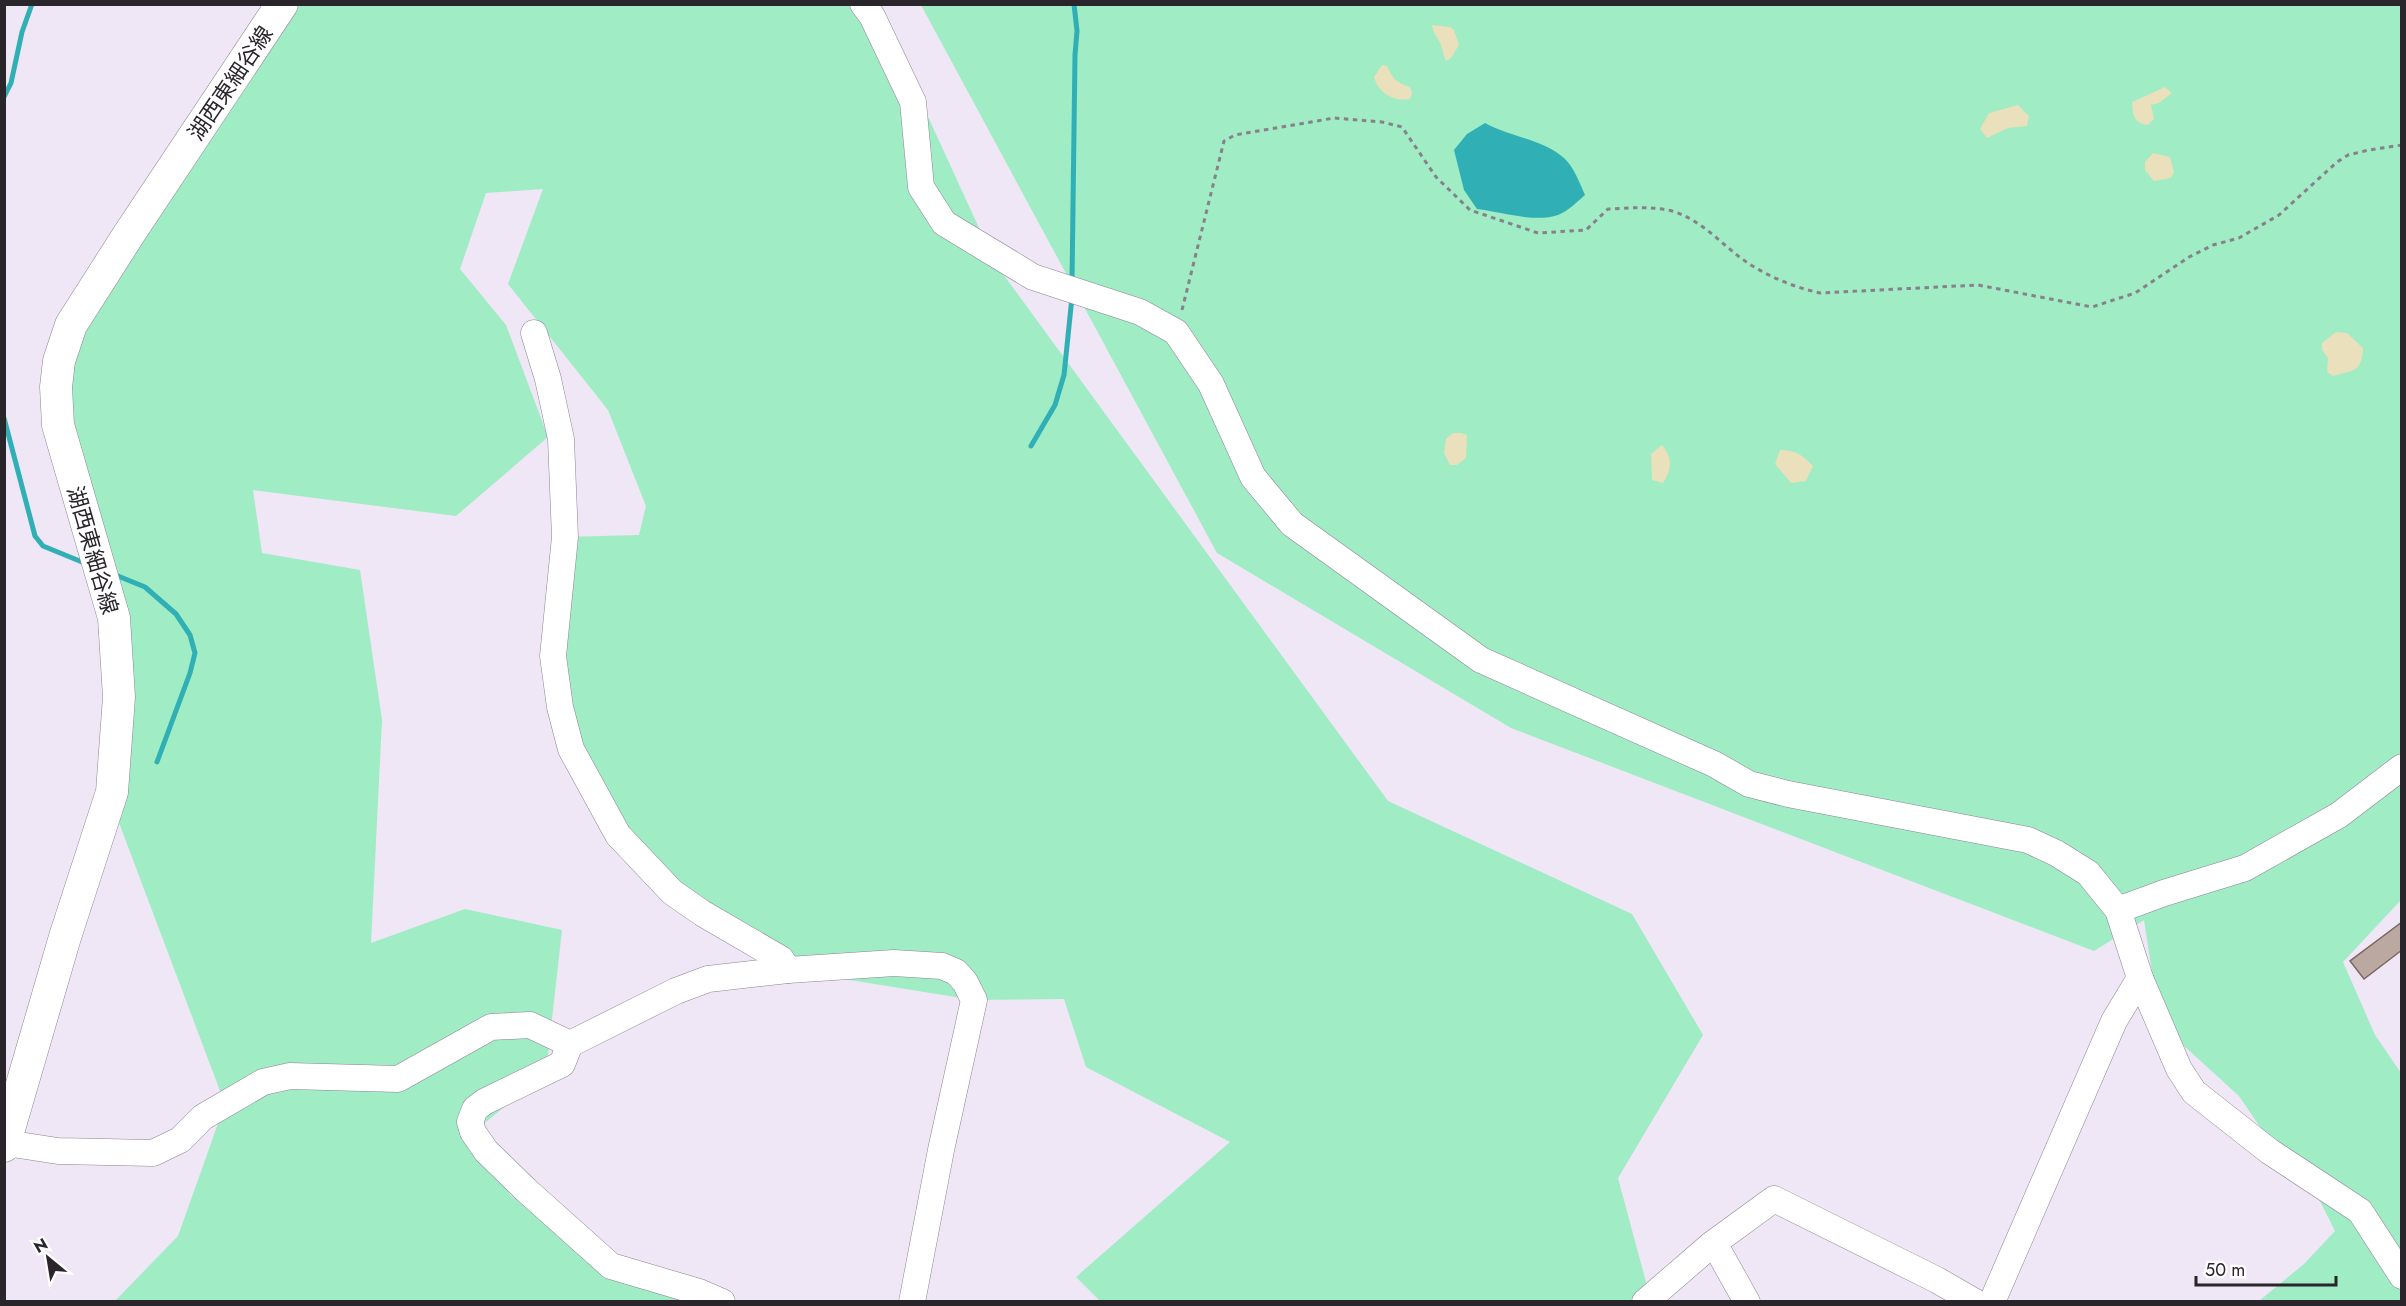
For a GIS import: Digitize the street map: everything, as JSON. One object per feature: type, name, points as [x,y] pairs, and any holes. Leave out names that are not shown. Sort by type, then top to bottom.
[{"type":"main road","name":"湖西東細谷線","points":[[5,1144],[65,937],[112,792],[119,697],[114,618],[57,425],[56,387],[59,361],[71,325],[282,4]]},
{"type":"street","points":[[863,4],[872,16],[913,102],[921,186],[944,223],[1033,277],[1140,312],[1176,332],[1211,384],[1253,477],[1292,524],[1481,660],[1714,764],[1749,784],[1870,811],[2028,840],[2056,853],[2088,873],[2118,910],[2140,978],[2180,1069],[2194,1092],[2269,1151],[2360,1211],[2402,1276]]},
{"type":"street","points":[[534,333],[548,379],[561,438],[565,537],[553,656],[560,707],[571,749],[618,835],[672,892],[702,913],[781,959],[788,970]]},
{"type":"street","points":[[2118,910],[2164,892],[2245,868],[2339,815],[2402,767]]},
{"type":"street","points":[[722,1302],[699,1292],[611,1266],[526,1190],[486,1150],[473,1132],[470,1122],[475,1109],[484,1102],[562,1064],[570,1044],[676,991],[708,979],[788,970],[894,963],[942,966],[956,972],[972,993],[974,1000],[941,1150],[912,1302]]},
{"type":"street","points":[[1992,1302],[2114,1021],[2140,978]]},
{"type":"street","points":[[5,1144],[58,1151],[153,1153],[180,1140],[203,1117],[263,1082],[290,1076],[398,1079],[491,1027],[530,1024],[570,1044]]},
{"type":"street","points":[[1645,1302],[1714,1243],[1774,1199],[1937,1280],[1975,1302]]},
{"type":"street","points":[[1714,1243],[1747,1302]]},
{"type":"path","points":[[1176,332],[1224,141],[1234,135],[1334,118],[1402,127],[1436,177],[1470,210],[1538,233],[1586,230],[1608,209],[1649,207],[1674,212],[1716,235],[1756,268],[1798,288],[1820,293],[1978,285],[2092,307],[2135,292],[2197,253],[2213,245],[2239,238],[2279,215],[2337,162],[2348,155],[2402,145]]},
{"type":"green space","points":[[282,5],[863,5],[897,49],[995,263],[1388,801],[1632,914],[1703,1035],[1618,1178],[1650,1297],[1646,1302],[1100,1301],[1076,1277],[1230,1142],[1086,1067],[1064,999],[974,1000],[788,970],[630,847],[560,707],[565,537],[639,535],[646,506],[608,410],[508,284],[543,189],[486,193],[460,269],[506,325],[548,437],[456,516],[253,490],[262,553],[360,570],[382,720],[371,943],[465,909],[562,930],[546,1072],[474,1132],[510,1195],[611,1266],[722,1301],[115,1301],[178,1236],[225,1104],[118,820],[119,697],[80,502],[66,341]]},
{"type":"green space","points":[[921,5],[2401,5],[2401,900],[2343,962],[2375,1035],[2401,1073],[2401,1301],[2259,1301],[2304,1264],[2335,1231],[2320,1201],[2282,1159],[2239,1096],[2160,1024],[2144,920],[2094,951],[1511,728],[1217,553]]},
{"type":"sand","points":[[1432,25],[1450,27],[1454,30],[1459,45],[1451,58],[1446,61],[1433,31]]},
{"type":"sand","points":[[1382,65],[1387,66],[1399,82],[1410,87],[1412,93],[1410,99],[1393,98],[1379,88],[1374,77]]},
{"type":"sand","points":[[2165,87],[2172,93],[2159,103],[2151,105],[2154,119],[2148,125],[2139,122],[2134,114],[2132,102]]},
{"type":"sand","points":[[2018,105],[2029,116],[2027,126],[2008,128],[1987,138],[1980,129],[1989,113]]},
{"type":"sand","points":[[2153,153],[2170,157],[2174,172],[2171,178],[2154,181],[2145,170],[2145,162]]},
{"type":"sand","points":[[2336,332],[2347,333],[2363,348],[2361,362],[2355,369],[2333,376],[2327,372],[2328,358],[2322,350],[2322,343]]},
{"type":"sand","points":[[1453,433],[1467,435],[1466,458],[1457,465],[1450,465],[1444,453],[1446,439]]},
{"type":"sand","points":[[1662,445],[1670,459],[1668,473],[1663,483],[1652,480],[1651,454]]},
{"type":"sand","points":[[1780,450],[1798,454],[1813,466],[1806,481],[1791,483],[1775,464]]},
{"type":"water","points":[[1485,123],[1546,146],[1564,158],[1571,166],[1585,195],[1565,211],[1549,217],[1529,217],[1477,209],[1464,190],[1454,150],[1467,134]]},
{"type":"building","points":[[2402,922],[2402,950],[2364,979],[2350,961]]},
{"type":"waterway","points":[[4,97],[11,83],[22,32],[32,4]]},
{"type":"waterway","points":[[1072,282],[1077,31],[1074,4]]},
{"type":"waterway","points":[[1031,446],[1055,405],[1064,375],[1072,297]]},
{"type":"waterway","points":[[4,418],[35,536],[43,546],[87,564]]},
{"type":"waterway","points":[[113,574],[145,587],[176,614],[190,635],[195,653],[190,673],[157,762]]}]
